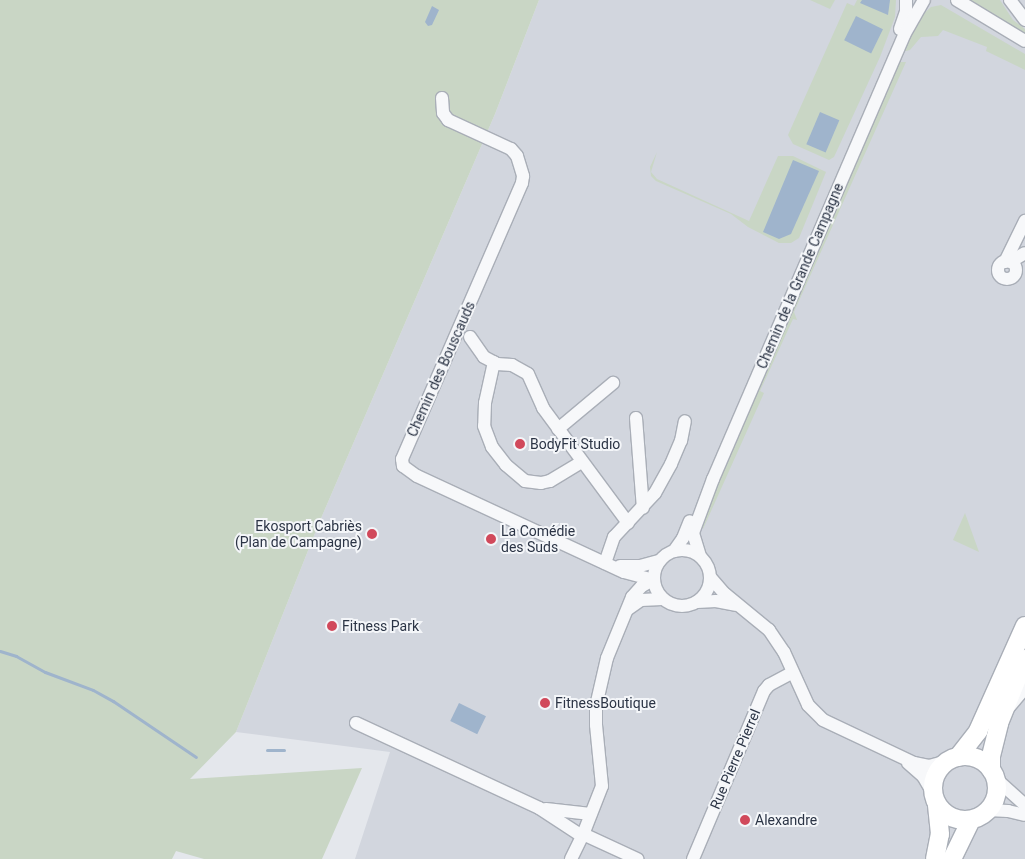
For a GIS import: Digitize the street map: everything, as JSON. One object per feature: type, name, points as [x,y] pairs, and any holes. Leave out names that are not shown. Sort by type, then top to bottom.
[{"type":"main road","points":[[935,859],[940,834],[934,779],[978,732],[1025,626]]},
{"type":"main road","points":[[952,859],[971,820],[988,810],[996,795],[993,774],[993,746],[1002,715],[1025,659]]},
{"type":"main road","points":[[953,759],[966,756],[980,760],[993,774]]},
{"type":"main road","points":[[935,799],[942,811],[956,819],[971,820]]},
{"type":"street","name":"Chemin de la Grande Campagne","points":[[674,551],[687,530],[722,441],[899,33],[906,12],[906,0]]},
{"type":"street","name":"Chemin de la Grande Campagne","points":[[700,556],[693,533],[713,478],[904,35],[924,0]]},
{"type":"street","points":[[958,0],[1025,41]]},
{"type":"street","points":[[1010,0],[1025,20]]},
{"type":"street","name":"Chemin des Bouscauds","points":[[442,98],[443,113],[448,120],[511,149],[517,156],[523,176],[402,459],[403,466],[417,476],[624,572],[653,580]]},
{"type":"street","points":[[1015,269],[1025,221]]},
{"type":"street","points":[[1015,269],[1025,253]]},
{"type":"street","points":[[470,337],[484,357],[494,362],[512,365],[526,372],[539,401],[628,523]]},
{"type":"street","points":[[494,362],[490,376],[484,420],[492,447],[506,465],[525,481],[541,483],[550,481],[582,462]]},
{"type":"street","points":[[558,429],[613,383]]},
{"type":"street","points":[[636,418],[643,508]]},
{"type":"street","points":[[607,563],[614,537],[655,493],[671,464],[681,441],[685,421]]},
{"type":"street","points":[[697,602],[707,591],[710,577],[709,569],[700,556],[683,549],[674,551],[659,561],[653,580],[662,599],[668,603],[683,607],[697,602],[716,600],[745,610]]},
{"type":"street","name":"Chemin des Bouscauds","points":[[607,563],[629,567],[659,561]]},
{"type":"street","name":"Chemin des Bouscauds","points":[[607,563],[625,578],[630,603]]},
{"type":"street","points":[[710,577],[725,594],[769,630],[779,642],[808,705],[823,720],[895,755],[924,765],[934,766],[953,759]]},
{"type":"street","points":[[571,859],[600,792],[602,781],[596,725],[597,698],[607,658],[630,603],[642,586],[653,580]]},
{"type":"street","points":[[630,603],[641,600],[662,599]]},
{"type":"street","name":"Rue Pierre Pierrel","points":[[693,859],[764,691],[769,686],[792,673]]},
{"type":"street","points":[[1002,715],[1025,688]]},
{"type":"street","points":[[356,722],[539,808],[583,834],[637,859]]},
{"type":"street","points":[[895,755],[919,772],[935,799]]},
{"type":"street","points":[[993,774],[1025,805]]},
{"type":"street","points":[[539,808],[591,814]]},
{"type":"street","points":[[988,810],[1008,811],[1025,816]]},
{"type":"shaded area","points":[[539,0],[1025,0],[1025,859],[355,859],[390,752],[236,732],[319,523],[495,114]]},
{"type":"green space","points":[[0,0],[539,0],[495,114],[319,523],[236,732],[190,779],[362,768],[322,859],[204,859],[176,851],[172,859],[0,859]]},
{"type":"green space","points":[[810,0],[835,0],[830,9]]},
{"type":"green space","points":[[857,0],[896,0],[895,17],[880,57],[834,157],[829,160],[793,144],[788,135],[847,3],[854,6]]},
{"type":"green space","points":[[966,0],[1000,0],[1013,20],[1025,29],[1025,36]]},
{"type":"green space","points":[[941,5],[1025,54],[1025,70],[986,51],[987,47],[943,30],[938,36],[921,37],[910,50],[902,52],[918,19],[931,7]]},
{"type":"green space","points":[[898,62],[906,62],[794,312],[797,320],[793,319],[760,391],[764,393],[703,529],[701,524]]},
{"type":"green space","points":[[657,152],[651,172],[657,179],[749,221],[778,156],[793,156],[826,172],[799,238],[791,243],[779,243],[748,227],[731,214],[656,181],[651,176],[650,167]]},
{"type":"green space","points":[[965,513],[979,552],[953,540]]},
{"type":"water","points":[[862,0],[890,0],[888,15],[860,3]]},
{"type":"water","points":[[432,6],[439,10],[432,25],[428,26],[425,22]]},
{"type":"water","points":[[856,16],[883,29],[871,53],[844,40]]},
{"type":"water","points":[[820,112],[839,120],[826,152],[806,144]]},
{"type":"water","points":[[793,160],[819,171],[791,234],[779,239],[763,232]]},
{"type":"water","points":[[459,703],[486,716],[477,734],[450,721]]},
{"type":"waterway","points":[[0,651],[16,656],[45,672],[93,690],[113,701],[196,757]]},
{"type":"waterway","points":[[267,750],[284,750]]},
{"type":"place","name":"BodyFit Studio","points":[[520,444]]},
{"type":"place","name":"Ekosport Cabriès (Plan de Campagne)","points":[[372,534]]},
{"type":"place","name":"La Comédie des Suds","points":[[491,539]]},
{"type":"place","name":"Fitness Park","points":[[332,626]]},
{"type":"place","name":"FitnessBoutique","points":[[545,703]]},
{"type":"place","name":"Alexandre","points":[[745,820]]}]
